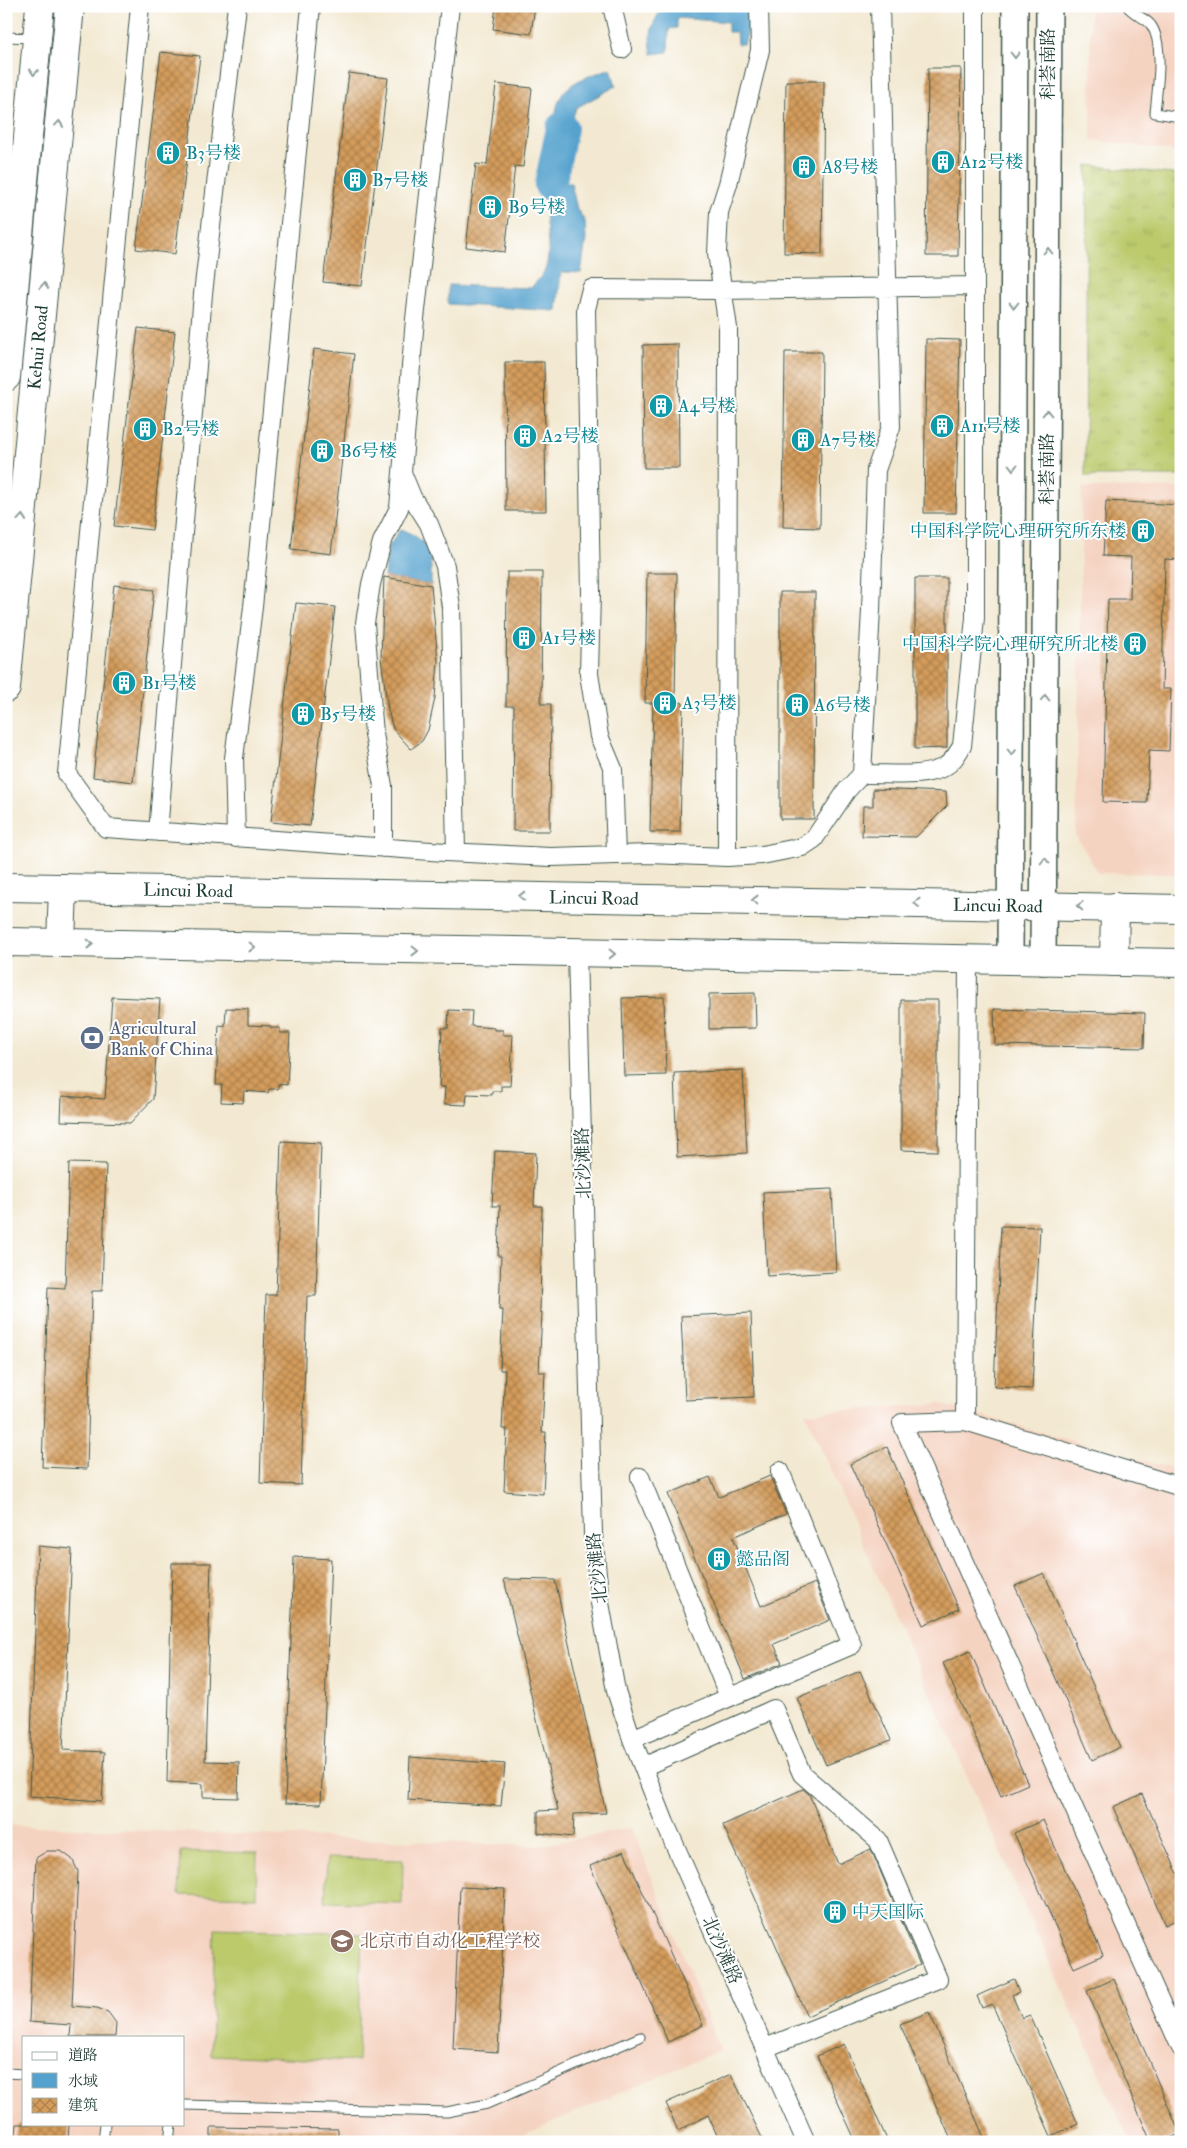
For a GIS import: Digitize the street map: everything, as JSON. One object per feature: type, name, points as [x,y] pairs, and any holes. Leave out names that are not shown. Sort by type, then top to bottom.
[{"type":"main road","name":"Kehui Road","points":[[6,377],[40,6]]},
{"type":"main road","name":"Kehui Road","points":[[6,688],[70,6]]},
{"type":"main road","name":"Lincui Road","points":[[6,887],[1012,904],[1181,909]]},
{"type":"main road","points":[[61,944],[63,888]]},
{"type":"main road","points":[[1114,962],[1115,907]]},
{"type":"main road","points":[[6,942],[576,954],[1181,963]]},
{"type":"street","points":[[140,6],[67,774],[106,828],[456,852],[551,856],[649,854],[727,858],[762,855],[802,847],[814,839],[846,790],[862,774],[872,610],[876,470],[891,427],[880,6]]},
{"type":"street","points":[[158,832],[203,294],[237,6]]},
{"type":"street","points":[[236,838],[234,758],[253,608],[311,6]]},
{"type":"street","points":[[383,848],[383,786],[374,734],[365,623],[371,584],[382,542],[398,508],[416,319],[450,6]]},
{"type":"street","points":[[612,6],[622,49]]},
{"type":"street","points":[[727,858],[728,328],[720,290],[717,253],[719,212],[728,184],[760,50],[759,6]]},
{"type":"street","points":[[862,774],[927,772],[944,767],[955,759],[962,746],[975,618],[976,6]]},
{"type":"street","name":"科荟南路","points":[[1010,961],[1012,904],[1015,6]]},
{"type":"street","name":"科荟南路","points":[[1043,962],[1049,6]]},
{"type":"street","points":[[616,855],[613,769],[599,736],[589,674],[591,594],[586,309],[591,289],[720,290],[975,286]]},
{"type":"street","points":[[402,474],[412,497],[432,531],[444,566],[451,607],[456,852]]},
{"type":"street","name":"北沙滩路","points":[[576,954],[593,1534],[600,1602],[616,1691],[632,1739],[665,1823],[806,2142]]},
{"type":"street","points":[[965,1421],[968,960]]},
{"type":"street","points":[[1181,1487],[965,1421],[902,1423],[1181,2048]]},
{"type":"street","points":[[632,1739],[852,1645],[780,1471]]},
{"type":"street","points":[[640,1477],[729,1697]]},
{"type":"street","points":[[643,1767],[774,1709],[802,1774],[878,1840],[938,1979],[765,2048]]},
{"type":"lane","points":[[1127,6],[1131,12],[1151,24],[1159,43],[1155,113],[1181,117]]},
{"type":"lane","points":[[6,37],[37,38]]},
{"type":"lane","points":[[185,2105],[447,2112],[487,2104],[640,2037]]},
{"type":"lane","points":[[6,2073],[22,2074]]},
{"type":"lane","points":[[103,2142],[105,2126]]},
{"type":"lane","points":[[169,2142],[171,2126]]},
{"type":"shaded area","points":[[1090,6],[1181,6],[1181,152],[1091,140]]},
{"type":"shaded area","points":[[1082,488],[1181,488],[1181,874],[1098,873],[1076,836]]},
{"type":"shaded area","points":[[940,1404],[1181,1471],[1181,2142],[1130,2142],[805,1413]]},
{"type":"shaded area","name":"北京市自动化工程学校","points":[[6,1825],[538,1846],[632,1828],[720,2050],[506,2142],[6,2142]]},
{"type":"green space","points":[[1087,165],[1181,175],[1181,476],[1085,476]]},
{"type":"green space","points":[[181,1851],[257,1853],[256,1897],[179,1895]]},
{"type":"green space","points":[[327,1858],[403,1860],[402,1904],[325,1902]]},
{"type":"green space","points":[[215,1929],[362,1934],[358,2061],[211,2055]]},
{"type":"water","points":[[665,6],[746,6],[746,18],[752,20],[744,44],[737,44],[736,32],[728,32],[728,22],[677,18],[677,28],[669,29],[668,52],[652,54],[652,29],[657,17]]},
{"type":"water","points":[[611,68],[616,86],[576,108],[569,129],[562,128],[555,122],[556,109],[565,91],[580,80]]},
{"type":"water","points":[[571,183],[577,209],[585,221],[586,239],[581,273],[561,272],[557,311],[448,304],[448,285],[531,288],[544,272],[547,262],[548,241],[545,207],[550,185]]},
{"type":"water","points":[[404,530],[420,540],[428,552],[431,566],[431,585],[384,577],[388,548],[399,531]]},
{"type":"building","points":[[496,6],[535,6],[531,34],[493,29]]},
{"type":"building","name":"B3号楼","points":[[161,52],[200,56],[175,254],[136,249]]},
{"type":"building","name":"A12号楼","points":[[928,68],[961,68],[958,256],[926,256]]},
{"type":"building","name":"B7号楼","points":[[349,73],[388,78],[362,286],[323,282]]},
{"type":"building","name":"A8号楼","points":[[786,81],[824,81],[822,254],[784,253]]},
{"type":"building","name":"B9号楼","points":[[496,84],[532,88],[523,167],[515,166],[505,252],[466,247],[476,164],[487,165]]},
{"type":"building","name":"B2号楼","points":[[138,328],[175,332],[152,530],[114,526]]},
{"type":"building","name":"A11号楼","points":[[926,339],[960,340],[956,513],[924,513]]},
{"type":"building","name":"A4号楼","points":[[678,344],[679,468],[644,468],[643,345]]},
{"type":"building","name":"B6号楼","points":[[314,349],[354,354],[331,554],[291,549]]},
{"type":"building","name":"A7号楼","points":[[785,352],[822,352],[820,528],[783,527]]},
{"type":"building","name":"A2号楼","points":[[505,362],[544,362],[546,511],[506,511]]},
{"type":"building","name":"中国科学院心理研究所北楼","points":[[1106,501],[1181,505],[1181,560],[1165,559],[1162,689],[1171,689],[1169,751],[1149,750],[1147,803],[1103,802],[1108,599],[1130,599],[1131,557],[1103,556]]},
{"type":"building","name":"A1号楼","points":[[507,572],[542,572],[541,704],[551,704],[550,831],[513,831],[514,706],[506,706]]},
{"type":"building","name":"A3号楼","points":[[647,573],[677,573],[675,701],[683,703],[680,832],[650,832],[653,703],[645,703]]},
{"type":"building","points":[[384,577],[431,585],[438,661],[435,698],[428,730],[422,741],[411,749],[393,729],[388,710],[381,658]]},
{"type":"building","points":[[915,578],[947,578],[947,748],[915,749]]},
{"type":"building","name":"B1号楼","points":[[114,585],[154,590],[133,782],[93,777]]},
{"type":"building","name":"A6号楼","points":[[780,592],[815,592],[814,819],[780,819]]},
{"type":"building","name":"B5号楼","points":[[296,603],[335,607],[310,826],[271,822]]},
{"type":"building","points":[[873,789],[946,792],[947,806],[916,837],[862,836],[863,806],[873,806]]},
{"type":"building","points":[[755,993],[756,1028],[709,1029],[709,994]]},
{"type":"building","points":[[112,997],[160,999],[153,1099],[130,1123],[61,1121],[62,1096],[105,1099]]},
{"type":"building","points":[[664,997],[666,1075],[624,1076],[622,998]]},
{"type":"building","points":[[901,1000],[938,1000],[938,1151],[901,1150]]},
{"type":"building","points":[[226,1008],[248,1009],[248,1025],[271,1026],[271,1028],[280,1028],[280,1033],[290,1033],[287,1085],[278,1084],[278,1089],[269,1089],[268,1093],[244,1091],[243,1103],[221,1102],[222,1085],[216,1085],[219,1025],[225,1026]]},
{"type":"building","points":[[994,1009],[1145,1013],[1144,1048],[995,1045]]},
{"type":"building","points":[[449,1010],[472,1011],[471,1026],[494,1028],[494,1030],[503,1030],[503,1035],[513,1035],[510,1086],[501,1086],[501,1091],[492,1091],[492,1095],[467,1094],[466,1105],[444,1104],[445,1087],[439,1087],[441,1046],[442,1028],[448,1028]]},
{"type":"building","points":[[743,1070],[747,1153],[677,1157],[674,1073]]},
{"type":"building","points":[[281,1141],[321,1143],[316,1296],[307,1296],[301,1485],[260,1483],[266,1295],[276,1295]]},
{"type":"building","points":[[495,1151],[536,1153],[534,1206],[542,1206],[540,1312],[542,1312],[539,1372],[545,1372],[542,1432],[546,1432],[543,1494],[504,1491],[507,1429],[502,1429],[505,1370],[500,1370],[503,1310],[499,1310],[501,1256],[498,1256],[500,1206],[492,1206]]},
{"type":"building","points":[[69,1163],[106,1164],[102,1291],[92,1291],[87,1469],[42,1467],[48,1287],[65,1288]]},
{"type":"building","points":[[832,1189],[836,1272],[767,1276],[763,1192]]},
{"type":"building","points":[[1001,1226],[1040,1227],[1032,1389],[994,1387]]},
{"type":"building","points":[[751,1313],[754,1397],[685,1400],[681,1316]]},
{"type":"building","points":[[887,1447],[959,1609],[923,1625],[850,1464]]},
{"type":"building","name":"懿品阁","points":[[770,1476],[786,1514],[733,1537],[761,1606],[815,1583],[830,1620],[774,1644],[782,1663],[745,1679],[668,1494],[710,1477],[719,1497]]},
{"type":"building","points":[[38,1546],[72,1549],[63,1750],[105,1752],[102,1801],[29,1796]]},
{"type":"building","points":[[294,1557],[331,1559],[321,1804],[285,1803]]},
{"type":"building","points":[[172,1563],[211,1563],[205,1761],[239,1762],[238,1798],[203,1797],[203,1784],[167,1782]]},
{"type":"building","points":[[1044,1573],[1120,1747],[1092,1760],[1015,1586]]},
{"type":"building","points":[[504,1579],[555,1580],[606,1813],[574,1814],[573,1837],[538,1833],[538,1811],[558,1810]]},
{"type":"building","points":[[970,1651],[1028,1784],[1001,1796],[943,1663]]},
{"type":"building","points":[[860,1671],[891,1740],[826,1765],[797,1698]]},
{"type":"building","points":[[410,1757],[505,1764],[501,1806],[408,1800]]},
{"type":"building","name":"中天国际","points":[[803,1789],[809,1794],[838,1864],[871,1849],[920,1965],[807,2016],[723,1825]]},
{"type":"building","points":[[1142,1794],[1181,1881],[1181,1918],[1165,1925],[1113,1807]]},
{"type":"building","points":[[1043,1820],[1103,1955],[1074,1968],[1014,1833]]},
{"type":"building","points":[[47,1851],[61,1851],[72,1859],[78,1871],[72,2006],[97,2008],[108,2012],[116,2023],[115,2036],[70,2036],[71,2025],[29,2022],[36,1858]]},
{"type":"building","points":[[624,1851],[703,2025],[668,2042],[590,1866]]},
{"type":"building","points":[[460,1887],[505,1889],[498,2052],[453,2049]]},
{"type":"building","points":[[1014,1979],[1019,1992],[1012,1995],[1022,2018],[1030,2015],[1078,2124],[1051,2136],[992,2004],[982,2008],[977,1996]]},
{"type":"building","points":[[1114,1979],[1180,2134],[1161,2142],[1151,2142],[1087,1991]]},
{"type":"building","points":[[929,2012],[986,2142],[952,2142],[900,2024]]},
{"type":"building","points":[[844,2044],[888,2142],[856,2142],[817,2056]]},
{"type":"building","points":[[731,2074],[764,2142],[720,2142],[708,2115],[678,2131],[666,2103]]},
{"type":"building","points":[[17,2124],[22,2124],[22,2126],[69,2126],[68,2142],[15,2142]]},
{"type":"building","points":[[211,2127],[338,2129],[338,2142],[211,2142]]},
{"type":"waterway","points":[[550,185],[562,128]]},
{"type":"place","name":"B3号楼","points":[[168,153]]},
{"type":"place","name":"A12号楼","points":[[943,162]]},
{"type":"place","name":"A8号楼","points":[[804,167]]},
{"type":"place","name":"B7号楼","points":[[355,180]]},
{"type":"place","name":"B9号楼","points":[[490,207]]},
{"type":"place","name":"A4号楼","points":[[661,406]]},
{"type":"place","name":"A11号楼","points":[[942,426]]},
{"type":"place","name":"B2号楼","points":[[145,429]]},
{"type":"place","name":"A2号楼","points":[[525,436]]},
{"type":"place","name":"A7号楼","points":[[803,440]]},
{"type":"place","name":"B6号楼","points":[[322,451]]},
{"type":"place","name":"中国科学院心理研究所东楼","points":[[1143,531]]},
{"type":"place","name":"A1号楼","points":[[524,638]]},
{"type":"place","name":"中国科学院心理研究所北楼","points":[[1135,644]]},
{"type":"place","name":"B1号楼","points":[[124,683]]},
{"type":"place","name":"A3号楼","points":[[665,703]]},
{"type":"place","name":"A6号楼","points":[[797,705]]},
{"type":"place","name":"B5号楼","points":[[303,714]]},
{"type":"place","name":"Agricultural Bank of China","points":[[92,1038]]},
{"type":"place","name":"懿品阁","points":[[719,1559]]},
{"type":"place","name":"中天国际","points":[[835,1912]]},
{"type":"place","name":"北京市自动化工程学校","points":[[342,1941]]}]
